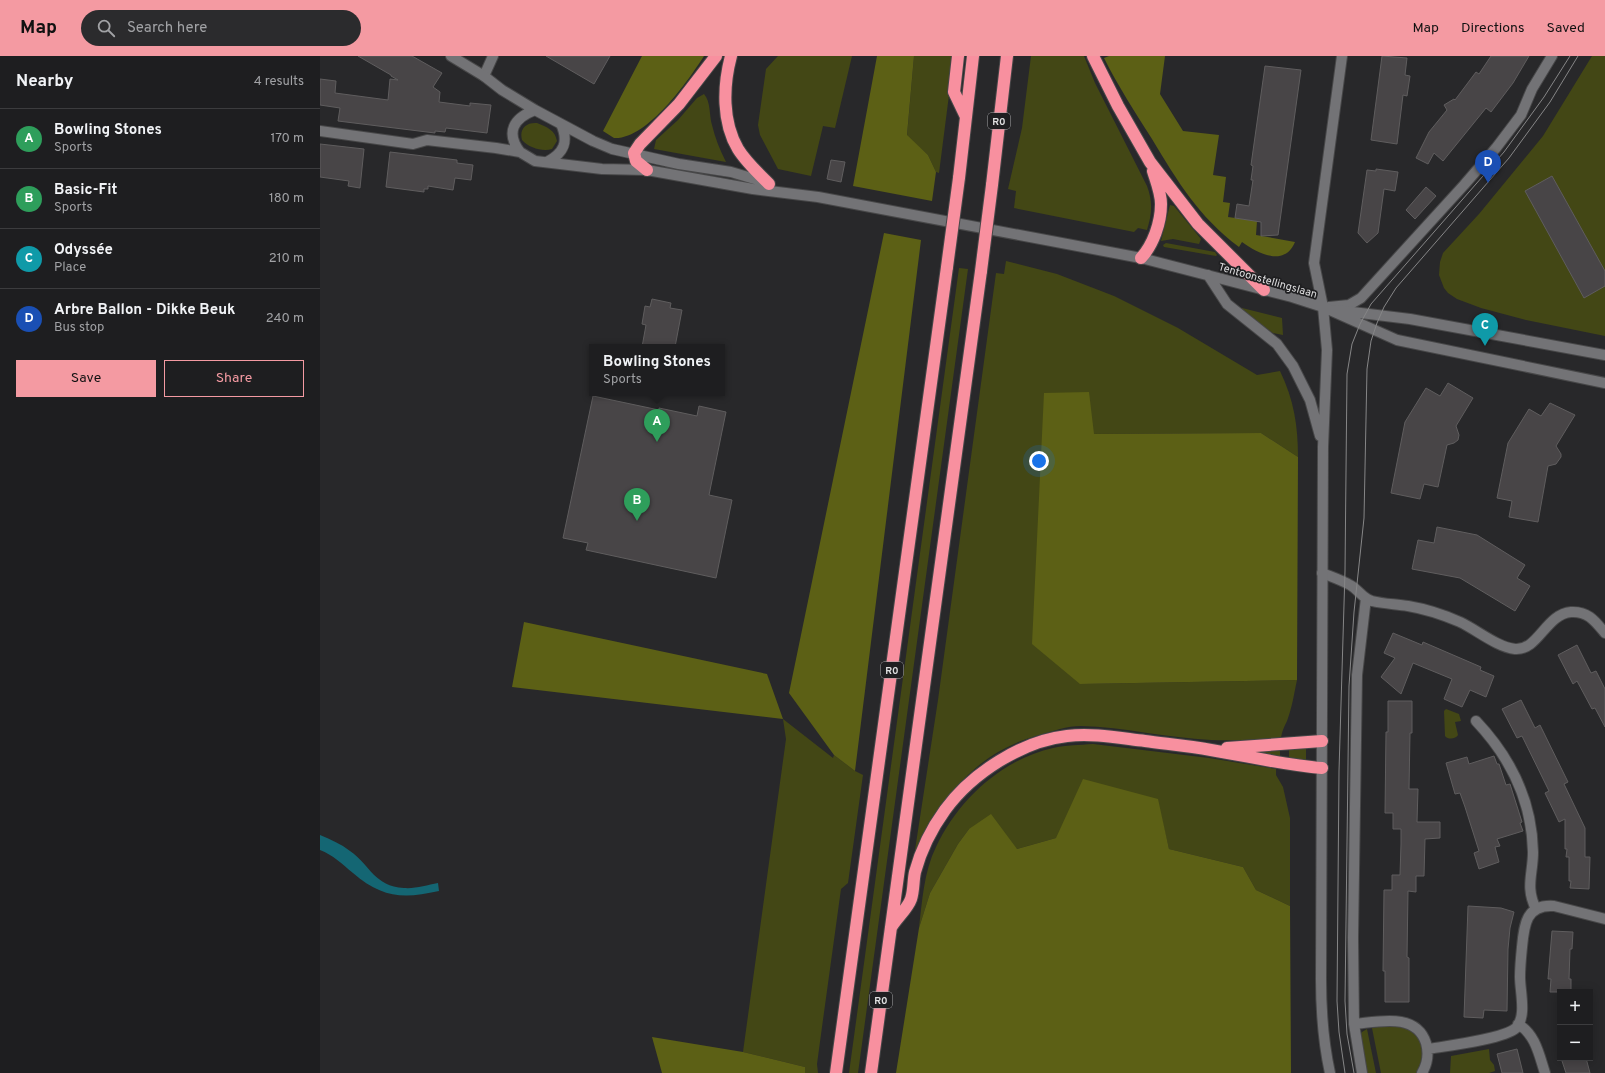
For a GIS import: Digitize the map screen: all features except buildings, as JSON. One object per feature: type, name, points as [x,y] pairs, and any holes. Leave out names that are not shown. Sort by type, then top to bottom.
[{"type":"highway","points":[[647,170],[636,160],[634,153],[640,144],[679,104],[716,56]]},
{"type":"highway","points":[[731,56],[725,82],[726,110],[730,129],[739,150],[753,168],[769,184]]},
{"type":"highway","points":[[958,56],[954,92],[966,117]]},
{"type":"highway","name":"R0","points":[[836,1073],[959,178],[973,56]]},
{"type":"highway","name":"R0","points":[[871,1073],[992,186],[1007,56]]},
{"type":"highway","points":[[1093,56],[1118,106],[1150,162],[1198,224],[1264,290]]},
{"type":"highway","points":[[1141,258],[1149,247],[1154,236],[1160,214],[1161,203],[1150,162]]},
{"type":"highway","points":[[891,927],[911,900],[915,872],[925,847],[945,810],[966,786],[991,767],[1012,754],[1036,744],[1081,735],[1099,736],[1210,750],[1292,765],[1322,768]]},
{"type":"highway","points":[[1210,750],[1322,741]]},
{"type":"street","points":[[451,56],[484,76],[502,90],[593,141],[612,148],[679,164],[731,172],[818,198]]},
{"type":"street","points":[[484,76],[493,56]]},
{"type":"street","points":[[1330,1073],[1325,1048],[1321,1011],[1323,447],[1327,350],[1323,308],[1314,263],[1342,56]]},
{"type":"street","points":[[1323,308],[1349,305],[1361,298],[1464,185],[1496,148],[1521,115],[1532,89],[1552,56]]},
{"type":"street","points":[[536,110],[521,117],[513,129],[513,137],[516,147],[520,152],[535,161],[602,169],[647,170],[753,189],[818,198]]},
{"type":"street","points":[[547,162],[559,154],[563,148],[565,140],[561,124]]},
{"type":"street","points":[[320,131],[413,144],[428,140],[520,152]]},
{"type":"street","name":"Tentoonstellingslaan","points":[[818,198],[1141,258],[1264,290],[1323,308]]},
{"type":"street","points":[[1208,275],[1228,304],[1277,344],[1293,366],[1310,400],[1323,447]]},
{"type":"street","points":[[1323,308],[1410,319],[1605,355]]},
{"type":"street","points":[[1323,308],[1397,340],[1605,383]]},
{"type":"street","points":[[1322,573],[1351,585],[1366,598],[1372,601],[1410,606],[1434,612],[1461,622],[1512,649],[1527,646],[1538,637],[1551,622],[1565,613],[1580,612],[1587,615],[1595,620],[1605,633]]},
{"type":"street","points":[[1362,1073],[1354,1024],[1354,793],[1357,675],[1366,598]]},
{"type":"street","points":[[1476,721],[1489,735],[1505,757],[1523,794],[1532,830],[1533,854],[1530,882],[1531,897],[1536,909]]},
{"type":"street","points":[[1428,1049],[1493,1037],[1509,1032],[1518,1024],[1522,1012],[1520,977],[1524,932],[1527,918],[1536,909],[1547,905],[1554,906],[1605,919]]},
{"type":"street","points":[[1354,1024],[1384,1021],[1405,1022],[1413,1026],[1425,1040],[1428,1049],[1428,1058],[1422,1073]]},
{"type":"street","points":[[1518,1024],[1528,1032],[1534,1040],[1544,1073]]},
{"type":"green space","points":[[778,56],[852,56],[835,128],[823,126],[811,176],[778,169],[760,135],[758,125],[766,69]]},
{"type":"green space","points":[[914,56],[954,56],[939,173],[936,172],[928,155],[907,136]]},
{"type":"green space","points":[[1031,56],[1084,56],[1095,83],[1147,186],[1151,208],[1147,230],[1138,228],[1134,232],[1014,208],[1016,191],[1008,189],[1022,128]]},
{"type":"green space","points":[[1592,56],[1605,56],[1605,336],[1526,320],[1481,308],[1457,299],[1448,293],[1444,288],[1439,275],[1440,262],[1443,253],[1479,214],[1543,136]]},
{"type":"green space","points":[[704,94],[709,105],[715,135],[726,162],[654,149],[656,140],[678,120],[697,98]]},
{"type":"green space","points":[[537,123],[547,128],[556,137],[557,141],[552,149],[536,149],[522,140],[521,136],[524,127]]},
{"type":"green space","points":[[1170,205],[1174,206],[1201,239],[1199,244],[1173,239],[1161,241]]},
{"type":"green space","points":[[1166,243],[1215,252],[1217,255],[1164,247],[1163,245]]},
{"type":"green space","points":[[1006,261],[1057,274],[1114,296],[1178,328],[1257,375],[1280,371],[1289,392],[1296,424],[1298,457],[1261,433],[1093,434],[1080,684],[1297,680],[1290,711],[1281,738],[1211,740],[1113,728],[1081,726],[1060,729],[1016,743],[979,765],[964,779],[938,812],[916,852],[915,850],[938,700],[996,273],[1004,274]]},
{"type":"green space","points":[[959,268],[968,269],[858,1073],[849,1073]]},
{"type":"green space","points":[[1242,308],[1282,318],[1283,335],[1273,333],[1241,311]]},
{"type":"green space","points":[[1446,709],[1459,714],[1461,721],[1455,722],[1458,735],[1454,738],[1448,738],[1445,736],[1444,711]]},
{"type":"green space","points":[[783,719],[833,758],[834,755],[855,771],[863,775],[848,883],[841,889],[817,1064],[818,1073],[805,1073],[805,1067],[743,1052],[786,739]]},
{"type":"green space","points":[[1093,744],[1209,758],[1276,769],[1276,775],[1283,787],[1290,818],[1290,906],[1256,890],[1243,867],[1169,849],[1157,799],[1056,838],[1017,849],[969,829],[958,844],[930,893],[919,928],[924,887],[932,856],[945,830],[956,813],[969,798],[983,784],[999,772],[1034,754],[1058,747]]},
{"type":"green space","points":[[1280,749],[1280,757],[1246,751]]},
{"type":"green space","points":[[1289,749],[1306,749],[1306,760],[1289,758]]},
{"type":"green space","points":[[1387,1025],[1407,1028],[1418,1037],[1425,1055],[1418,1073],[1381,1073],[1372,1028]]},
{"type":"green space","points":[[1367,1029],[1376,1073],[1366,1073],[1360,1035]]},
{"type":"green space","points":[[1489,1049],[1490,1060],[1494,1065],[1495,1071],[1489,1073],[1450,1073],[1451,1056]]},
{"type":"shaded area","points":[[642,56],[704,56],[688,80],[653,120],[640,130],[627,136],[614,138],[603,131]]},
{"type":"shaded area","points":[[877,56],[914,56],[907,135],[928,155],[936,172],[932,201],[853,186]]},
{"type":"shaded area","points":[[1109,56],[1165,56],[1160,94],[1183,131],[1219,135],[1213,175],[1226,177],[1223,202],[1230,203],[1228,217],[1257,221],[1256,235],[1295,242],[1291,250],[1285,254],[1271,256],[1256,251],[1242,242],[1239,247],[1200,211],[1180,184],[1115,79],[1104,58]]},
{"type":"shaded area","points":[[884,233],[921,240],[855,771],[834,755],[789,693]]},
{"type":"shaded area","points":[[1089,392],[1094,434],[1261,433],[1298,457],[1297,680],[1080,684],[1032,644],[1044,393]]},
{"type":"shaded area","points":[[524,622],[767,674],[783,719],[512,687]]},
{"type":"shaded area","points":[[1083,779],[1158,799],[1169,849],[1243,867],[1256,890],[1290,906],[1291,1073],[896,1073],[919,928],[930,893],[958,844],[969,829],[991,814],[1017,849],[1056,838]]},
{"type":"shaded area","points":[[652,1037],[743,1052],[805,1067],[805,1073],[662,1073]]},
{"type":"water","points":[[320,835],[350,851],[379,879],[386,883],[408,888],[438,883],[439,891],[414,895],[383,892],[364,881],[333,857],[320,850]]},
{"type":"tram line","points":[[1345,1073],[1339,1032],[1337,1001],[1339,771],[1345,571],[1347,374],[1352,344],[1360,324],[1371,304],[1504,152],[1544,97],[1570,56]]},
{"type":"tram line","points":[[1354,1073],[1347,1034],[1345,1001],[1349,686],[1354,612],[1364,518],[1367,369],[1371,341],[1384,307],[1396,288],[1509,158],[1550,102],[1578,56]]},
{"type":"place","name":"Arbre Ballon - Dikke Beuk","points":[[1488,183]]},
{"type":"place","name":"Odyssée","points":[[1485,346]]},
{"type":"place","name":"Bowling Stones","points":[[657,442]]},
{"type":"place","name":"Basic-Fit","points":[[637,521]]}]
